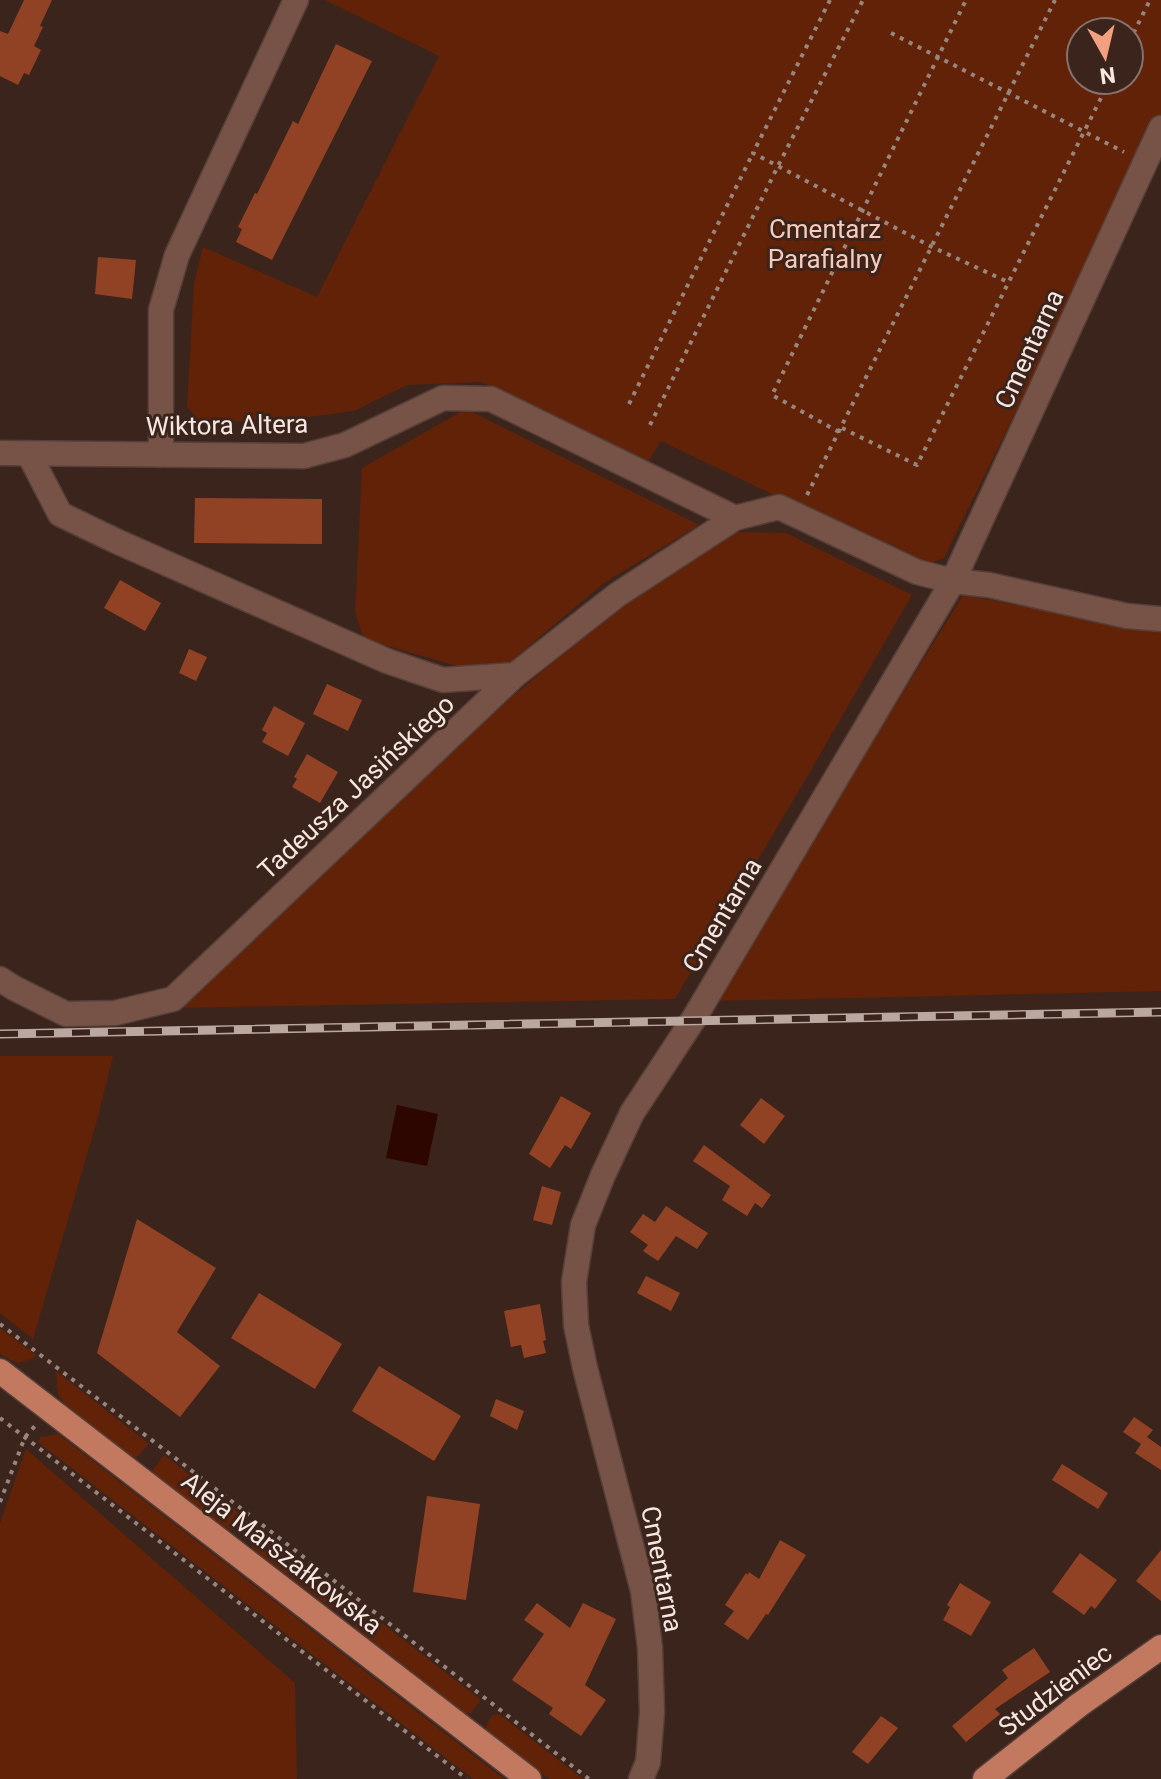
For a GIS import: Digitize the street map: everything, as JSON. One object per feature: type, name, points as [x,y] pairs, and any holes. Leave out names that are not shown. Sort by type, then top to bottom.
[{"type":"main road","name":"Aleja Marszałkowska","points":[[0,1371],[529,1779]]},
{"type":"main road","name":"Studzieniec","points":[[985,1779],[1079,1705],[1161,1647]]},
{"type":"street","points":[[161,455],[161,310],[177,255],[296,0]]},
{"type":"street","name":"Cmentarna","points":[[641,1779],[648,1762],[652,1712],[650,1648],[643,1591],[576,1325],[574,1282],[583,1225],[632,1113],[701,1006],[953,581],[1161,128]]},
{"type":"street","name":"Wiktora Altera","points":[[0,453],[304,456],[345,445],[443,398],[491,399],[735,518]]},
{"type":"street","points":[[29,454],[60,514],[116,541],[401,666],[443,680],[515,675]]},
{"type":"street","name":"Tadeusza Jasińskiego","points":[[0,979],[66,1014],[115,1013],[173,999],[515,675],[617,595],[735,518],[779,507],[917,572],[1127,616],[1161,619]]},
{"type":"path","points":[[629,404],[830,0]]},
{"type":"path","points":[[650,425],[863,0]]},
{"type":"path","points":[[966,0],[772,395],[917,465],[1102,96]]},
{"type":"path","points":[[797,516],[1055,0]]},
{"type":"path","points":[[891,33],[1145,163]]},
{"type":"path","points":[[753,153],[932,247],[1008,282]]},
{"type":"path","points":[[0,1324],[589,1779]]},
{"type":"path","points":[[0,1502],[25,1437],[50,1409]]},
{"type":"path","points":[[0,1418],[467,1779]]},
{"type":"green space","name":"Cmentarz Parafialny","points":[[325,0],[1161,0],[1161,116],[944,558],[923,566],[661,441],[646,465],[481,382],[407,385],[354,411],[278,421],[200,422],[187,407],[194,283],[203,247],[317,297],[439,56]]},
{"type":"green space","points":[[466,409],[699,525],[604,583],[511,661],[464,668],[364,639],[355,613],[362,468]]},
{"type":"green space","points":[[733,532],[786,533],[912,595],[675,999],[173,1008],[461,741],[610,613]]},
{"type":"green space","points":[[963,595],[1161,632],[1161,991],[713,1001]]},
{"type":"green space","points":[[0,1056],[113,1056],[33,1339],[0,1313]]},
{"type":"green space","points":[[0,1328],[36,1355],[17,1363],[0,1354]]},
{"type":"green space","points":[[56,1371],[149,1444],[133,1458],[64,1403],[58,1394]]},
{"type":"green space","points":[[58,1434],[504,1779],[473,1779],[38,1442],[41,1437]]},
{"type":"green space","points":[[26,1449],[295,1683],[297,1779],[0,1779],[0,1523]]},
{"type":"green space","points":[[164,1455],[246,1518],[237,1530],[229,1530],[155,1476],[152,1471]]},
{"type":"green space","points":[[261,1530],[349,1598],[341,1610],[333,1609],[252,1548]]},
{"type":"green space","points":[[365,1610],[481,1700],[471,1713],[464,1713],[355,1627],[354,1622]]},
{"type":"green space","points":[[499,1714],[583,1779],[549,1779],[486,1729],[493,1715]]},
{"type":"shaded area","points":[[397,1105],[438,1114],[427,1166],[386,1158]]},
{"type":"building","points":[[24,0],[52,0],[34,46],[41,50],[29,75],[24,73],[18,85],[0,76],[0,31],[8,34]]},
{"type":"building","points":[[336,44],[372,61],[272,260],[236,242],[242,229],[238,227],[293,121],[298,124]]},
{"type":"building","points":[[98,257],[136,260],[132,299],[95,294]]},
{"type":"building","points":[[195,498],[322,499],[322,544],[194,543]]},
{"type":"building","points":[[120,580],[161,603],[145,631],[104,608]]},
{"type":"building","points":[[189,649],[207,657],[196,681],[179,673]]},
{"type":"building","points":[[327,684],[362,700],[348,731],[313,714]]},
{"type":"building","points":[[274,706],[305,723],[288,756],[262,742],[267,733],[262,730]]},
{"type":"building","points":[[307,754],[338,772],[320,803],[292,787]]},
{"type":"building","points":[[561,1096],[591,1113],[571,1149],[565,1145],[550,1168],[529,1154]]},
{"type":"building","points":[[761,1098],[785,1116],[764,1144],[740,1125]]},
{"type":"building","points":[[704,1145],[771,1195],[762,1208],[755,1203],[747,1216],[722,1200],[730,1186],[693,1161]]},
{"type":"building","points":[[542,1186],[561,1192],[552,1225],[533,1220]]},
{"type":"building","points":[[666,1206],[708,1233],[697,1249],[676,1236],[658,1261],[643,1251],[648,1245],[630,1232],[643,1214],[655,1222]]},
{"type":"building","points":[[137,1219],[216,1268],[177,1332],[220,1366],[180,1417],[97,1353]]},
{"type":"building","points":[[646,1276],[680,1293],[671,1311],[637,1293]]},
{"type":"building","points":[[259,1293],[342,1344],[315,1389],[231,1338]]},
{"type":"building","points":[[540,1304],[546,1353],[524,1358],[521,1345],[511,1347],[504,1311]]},
{"type":"building","points":[[379,1366],[461,1416],[434,1461],[352,1411]]},
{"type":"building","points":[[496,1399],[524,1411],[517,1430],[490,1416]]},
{"type":"building","points":[[1134,1417],[1153,1430],[1147,1437],[1161,1447],[1161,1470],[1135,1453],[1141,1444],[1123,1432]]},
{"type":"building","points":[[1062,1464],[1108,1493],[1098,1509],[1052,1480]]},
{"type":"building","points":[[427,1496],[480,1504],[466,1600],[413,1592]]},
{"type":"building","points":[[780,1540],[806,1555],[768,1615],[748,1640],[724,1624],[734,1611],[725,1605],[746,1573],[759,1579]]},
{"type":"building","points":[[1161,1550],[1161,1601],[1136,1581]]},
{"type":"building","points":[[1080,1553],[1117,1580],[1095,1609],[1091,1606],[1084,1615],[1052,1592]]},
{"type":"building","points":[[960,1583],[991,1602],[971,1636],[943,1620],[950,1607],[947,1605]]},
{"type":"building","points":[[537,1603],[570,1628],[583,1603],[616,1619],[585,1685],[606,1700],[581,1736],[549,1714],[553,1708],[512,1680],[544,1634],[524,1620]]},
{"type":"building","points":[[1034,1648],[1050,1672],[995,1709],[1000,1714],[966,1742],[952,1726],[1008,1678],[1002,1670]]},
{"type":"building","points":[[881,1716],[898,1728],[868,1764],[852,1752]]},
{"type":"railway","points":[[0,1034],[1161,1012]]}]
